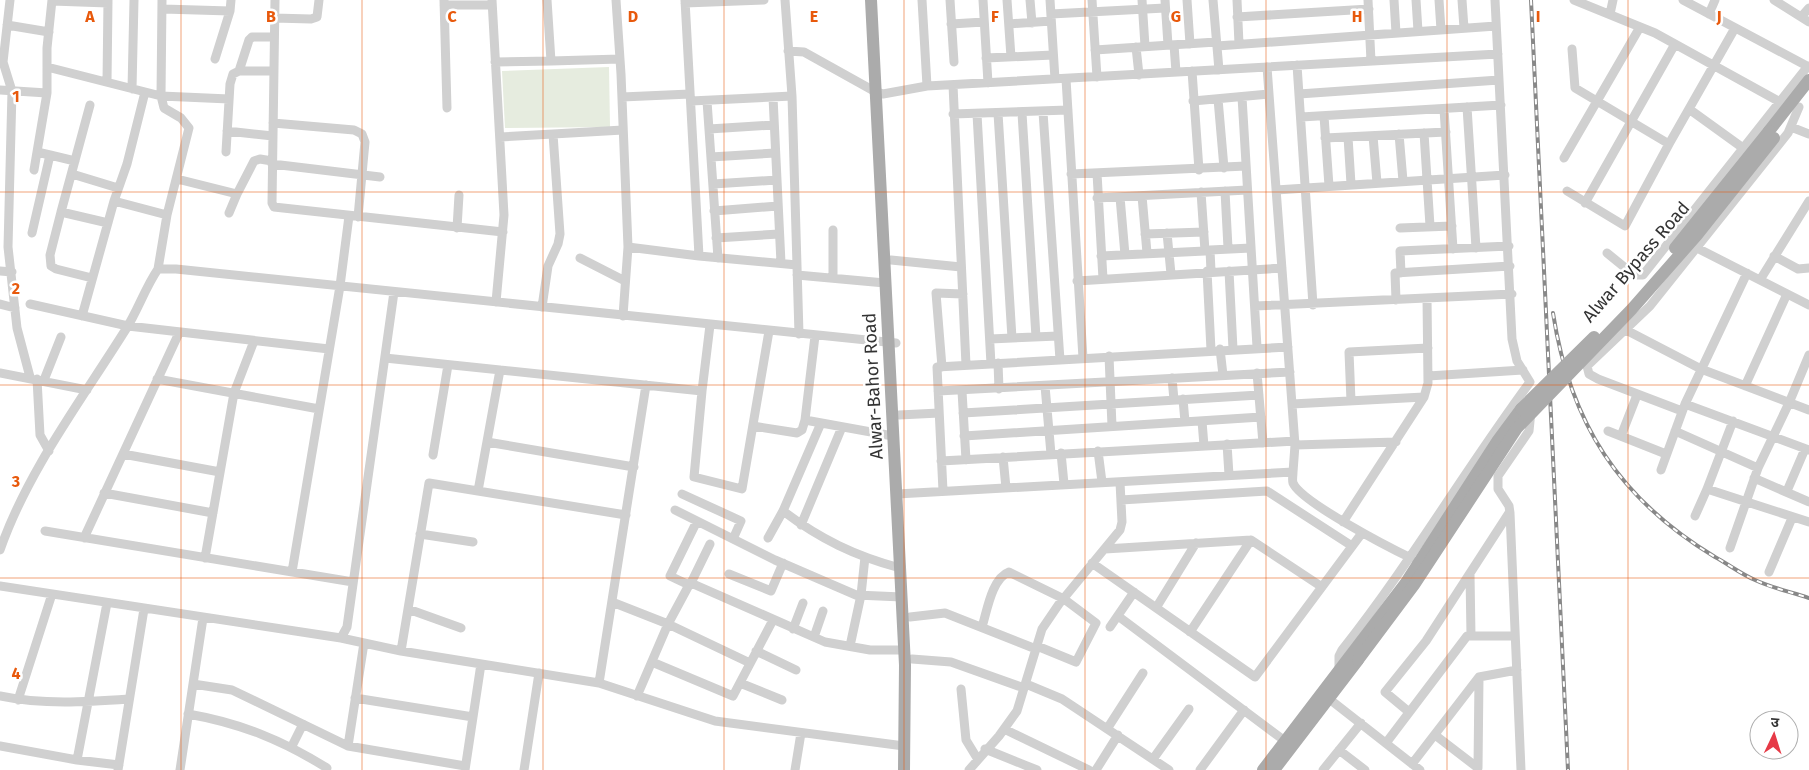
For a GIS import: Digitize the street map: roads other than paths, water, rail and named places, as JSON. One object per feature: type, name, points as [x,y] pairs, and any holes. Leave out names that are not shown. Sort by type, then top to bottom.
[{"type":"main road","name":"Alwar-Bahor Road","points":[[871,0],[891,260],[893,436],[900,494],[910,617],[904,770]]},
{"type":"main road","name":"Alwar-Bahor Road","points":[[878,0],[884,283],[899,415],[900,568],[908,655],[911,770]]},
{"type":"main road","points":[[1274,770],[1328,698],[1354,657],[1414,586],[1516,428],[1632,309],[1697,235],[1809,80]]},
{"type":"main road","points":[[1771,134],[1799,107],[1809,94]]},
{"type":"main road","name":"Alwar Bypass Road","points":[[1354,657],[1405,584],[1493,447],[1521,409],[1640,289],[1771,134]]},
{"type":"main road","points":[[1263,770],[1339,669],[1354,657]]},
{"type":"street","points":[[34,170],[46,94],[52,0],[108,2],[107,82]]},
{"type":"street","points":[[132,88],[134,0]]},
{"type":"street","points":[[215,59],[230,11],[231,0]]},
{"type":"street","points":[[275,0],[272,163],[272,203],[274,207],[502,232]]},
{"type":"street","points":[[274,18],[311,19],[317,17],[319,0]]},
{"type":"street","points":[[547,0],[551,61]]},
{"type":"street","points":[[616,0],[628,247],[623,316]]},
{"type":"street","points":[[699,256],[685,1],[764,0]]},
{"type":"street","points":[[785,0],[792,96],[799,334]]},
{"type":"street","points":[[922,0],[927,86]]},
{"type":"street","points":[[950,0],[954,62]]},
{"type":"street","points":[[983,0],[988,83]]},
{"type":"street","points":[[1007,0],[1011,57]]},
{"type":"street","points":[[1030,0],[1032,22]]},
{"type":"street","points":[[1050,0],[1055,79]]},
{"type":"street","points":[[1092,0],[1097,77]]},
{"type":"street","points":[[1138,74],[1142,0]]},
{"type":"street","points":[[1187,0],[1190,44]]},
{"type":"street","points":[[1213,0],[1219,70]]},
{"type":"street","points":[[1237,0],[1239,44]]},
{"type":"street","points":[[1394,0],[1396,33]]},
{"type":"street","points":[[1416,0],[1418,31]]},
{"type":"street","points":[[1439,0],[1441,30]]},
{"type":"street","points":[[1462,0],[1464,28]]},
{"type":"street","points":[[1494,0],[1512,294],[1512,339],[1517,360],[1530,382],[1530,426],[1498,476],[1497,482],[1510,513],[1521,770]]},
{"type":"street","points":[[1574,0],[1640,27],[1675,44],[1780,102]]},
{"type":"street","points":[[1610,14],[1613,0]]},
{"type":"street","points":[[1606,253],[1634,275],[1643,275],[1808,67],[1683,0]]},
{"type":"street","points":[[1709,14],[1715,0]]},
{"type":"street","points":[[1774,0],[1805,20],[1809,8]]},
{"type":"street","points":[[0,1],[10,1],[3,62],[12,91],[4,167],[4,247],[12,272],[17,328],[37,379],[40,435],[48,450]]},
{"type":"street","points":[[447,108],[444,2],[492,2],[504,215],[496,302]]},
{"type":"street","points":[[0,550],[12,515],[48,450],[128,326],[149,282],[158,269],[168,215],[189,128],[181,118],[164,108],[161,96],[162,4],[230,11]]},
{"type":"street","points":[[1009,24],[1093,12],[1142,10],[1165,4],[1176,72]]},
{"type":"street","points":[[1237,17],[1369,5],[1371,61]]},
{"type":"street","points":[[951,24],[984,22]]},
{"type":"street","points":[[7,25],[49,32]]},
{"type":"street","points":[[1095,50],[1190,44],[1239,44],[1496,26]]},
{"type":"street","points":[[1564,158],[1640,27]]},
{"type":"street","points":[[1567,191],[1626,226],[1668,144],[1735,28]]},
{"type":"street","points":[[239,71],[249,40],[252,37],[274,37]]},
{"type":"street","points":[[1585,203],[1675,44]]},
{"type":"street","points":[[1572,48],[1575,88],[1630,123],[1668,144]]},
{"type":"street","points":[[788,51],[804,52],[879,92],[927,86],[1498,54]]},
{"type":"street","points":[[986,58],[1053,55]]},
{"type":"street","points":[[495,62],[620,59]]},
{"type":"street","points":[[1297,66],[1312,305]]},
{"type":"street","points":[[47,67],[161,96],[229,99]]},
{"type":"street","points":[[1267,67],[1295,443],[1294,483],[1302,493],[1343,522],[1411,558]]},
{"type":"street","points":[[226,152],[226,131],[233,74],[239,71],[274,71]]},
{"type":"street","points":[[1192,72],[1198,170]]},
{"type":"street","points":[[1066,79],[1083,358]]},
{"type":"street","points":[[1299,94],[1499,80]]},
{"type":"street","points":[[953,85],[966,365]]},
{"type":"street","points":[[0,90],[46,94]]},
{"type":"street","points":[[82,316],[114,201],[127,164],[145,92]]},
{"type":"street","points":[[1193,101],[1269,94]]},
{"type":"street","points":[[622,97],[690,97],[707,101],[792,96]]},
{"type":"street","points":[[773,97],[781,263]]},
{"type":"street","points":[[1242,97],[1257,347]]},
{"type":"street","points":[[1218,99],[1224,168]]},
{"type":"street","points":[[707,101],[718,258]]},
{"type":"street","points":[[90,105],[50,255],[51,266],[56,270],[92,278]]},
{"type":"street","points":[[1301,117],[1501,105]]},
{"type":"street","points":[[1467,107],[1476,248]]},
{"type":"street","points":[[1787,491],[1807,449],[1733,422],[1637,395],[1598,379],[1589,374],[1588,371],[1590,362],[1650,306],[1697,248],[1791,127],[1799,107]]},
{"type":"street","points":[[1444,109],[1453,248]]},
{"type":"street","points":[[1689,109],[1743,148]]},
{"type":"street","points":[[953,114],[1068,110]]},
{"type":"street","points":[[1043,112],[1060,360]]},
{"type":"street","points":[[998,113],[1012,338]]},
{"type":"street","points":[[1022,113],[1036,337]]},
{"type":"street","points":[[977,114],[990,339],[999,389]]},
{"type":"street","points":[[1324,116],[1329,186]]},
{"type":"street","points":[[273,123],[354,130],[362,134],[365,142],[363,174],[340,286],[292,572]]},
{"type":"street","points":[[709,129],[774,124]]},
{"type":"street","points":[[1791,127],[1809,134]]},
{"type":"street","points":[[500,137],[623,130]]},
{"type":"street","points":[[226,131],[273,136]]},
{"type":"street","points":[[1325,138],[1446,132]]},
{"type":"street","points":[[1424,133],[1430,226]]},
{"type":"street","points":[[542,307],[548,266],[558,244],[560,234],[553,134]]},
{"type":"street","points":[[1400,134],[1403,181]]},
{"type":"street","points":[[1373,136],[1377,182]]},
{"type":"street","points":[[1348,137],[1351,184]]},
{"type":"street","points":[[37,152],[75,161]]},
{"type":"street","points":[[711,157],[776,153]]},
{"type":"street","points":[[32,233],[50,155]]},
{"type":"street","points":[[228,213],[254,161],[260,159],[272,163],[380,177]]},
{"type":"street","points":[[1071,174],[1198,170],[1246,166]]},
{"type":"street","points":[[72,174],[118,188]]},
{"type":"street","points":[[1097,174],[1103,279]]},
{"type":"street","points":[[1276,190],[1505,175]]},
{"type":"street","points":[[177,179],[237,194]]},
{"type":"street","points":[[713,184],[777,180]]},
{"type":"street","points":[[1098,198],[1247,190]]},
{"type":"street","points":[[1225,191],[1228,248]]},
{"type":"street","points":[[1101,256],[1205,251],[1201,192]]},
{"type":"street","points":[[457,228],[459,195]]},
{"type":"street","points":[[1142,196],[1147,253]]},
{"type":"street","points":[[1120,197],[1125,255]]},
{"type":"street","points":[[114,201],[168,215]]},
{"type":"street","points":[[714,211],[778,206]]},
{"type":"street","points":[[1760,280],[1808,206]]},
{"type":"street","points":[[61,212],[108,223]]},
{"type":"street","points":[[1400,228],[1452,226]]},
{"type":"street","points":[[833,230],[833,278]]},
{"type":"street","points":[[1145,234],[1204,232]]},
{"type":"street","points":[[1167,233],[1171,274]]},
{"type":"street","points":[[716,238],[779,234]]},
{"type":"street","points":[[1400,273],[1400,251],[1509,246]]},
{"type":"street","points":[[628,247],[797,265]]},
{"type":"street","points":[[1222,375],[1216,350],[1209,271],[1210,250],[1251,248]]},
{"type":"street","points":[[1697,248],[1809,305]]},
{"type":"street","points":[[1774,256],[1798,269],[1809,268]]},
{"type":"street","points":[[580,258],[625,281]]},
{"type":"street","points":[[891,260],[961,267]]},
{"type":"street","points":[[1396,300],[1395,273],[1510,266]]},
{"type":"street","points":[[1077,281],[1209,271],[1282,268]]},
{"type":"street","points":[[158,269],[176,269],[892,343]]},
{"type":"street","points":[[1229,270],[1233,349]]},
{"type":"street","points":[[0,271],[12,272]]},
{"type":"street","points":[[1661,470],[1684,407],[1747,273]]},
{"type":"street","points":[[797,275],[884,283]]},
{"type":"street","points":[[341,638],[347,627],[394,292]]},
{"type":"street","points":[[942,367],[936,294],[963,294]]},
{"type":"street","points":[[1255,306],[1312,305],[1512,294]]},
{"type":"street","points":[[1745,386],[1787,294]]},
{"type":"street","points":[[1343,522],[1424,397],[1428,376],[1427,298]]},
{"type":"street","points":[[0,304],[15,308]]},
{"type":"street","points":[[30,304],[128,326],[330,349]]},
{"type":"street","points":[[710,325],[694,477],[742,489],[769,331]]},
{"type":"street","points":[[1626,330],[1701,369],[1809,410]]},
{"type":"street","points":[[84,538],[179,333]]},
{"type":"street","points":[[752,426],[790,434],[802,430],[815,336]]},
{"type":"street","points":[[990,339],[1058,336]]},
{"type":"street","points":[[37,379],[61,337]]},
{"type":"street","points":[[205,558],[234,393],[254,341]]},
{"type":"street","points":[[943,492],[937,367],[1288,346]]},
{"type":"street","points":[[1351,401],[1349,352],[1428,348]]},
{"type":"street","points":[[1730,548],[1758,468],[1772,436],[1806,370],[1809,355]]},
{"type":"street","points":[[1109,356],[1112,426]]},
{"type":"street","points":[[385,358],[702,391]]},
{"type":"street","points":[[433,455],[448,365]]},
{"type":"street","points":[[478,491],[500,370]]},
{"type":"street","points":[[1428,376],[1523,370]]},
{"type":"street","points":[[938,391],[1290,372]]},
{"type":"street","points":[[0,373],[87,390]]},
{"type":"street","points":[[1257,373],[1263,443]]},
{"type":"street","points":[[1172,378],[1185,422]]},
{"type":"street","points":[[157,380],[319,409]]},
{"type":"street","points":[[1339,669],[1339,656],[1342,650],[1411,558],[1492,433],[1530,382]]},
{"type":"street","points":[[599,683],[646,386]]},
{"type":"street","points":[[1046,386],[1051,454]]},
{"type":"street","points":[[962,390],[966,460]]},
{"type":"street","points":[[963,413],[1259,395]]},
{"type":"street","points":[[1621,436],[1637,395]]},
{"type":"street","points":[[1292,404],[1424,397]]},
{"type":"street","points":[[899,415],[939,413]]},
{"type":"street","points":[[964,436],[1261,418]]},
{"type":"street","points":[[804,420],[893,436]]},
{"type":"street","points":[[1202,421],[1204,446]]},
{"type":"street","points":[[1695,516],[1733,422]]},
{"type":"street","points":[[768,538],[783,511],[821,423]]},
{"type":"street","points":[[802,525],[842,427]]},
{"type":"street","points":[[1608,431],[1666,454]]},
{"type":"street","points":[[1675,431],[1758,468]]},
{"type":"street","points":[[487,442],[634,466]]},
{"type":"street","points":[[941,461],[1228,444],[1396,442]]},
{"type":"street","points":[[1228,444],[1229,474]]},
{"type":"street","points":[[1098,451],[1102,482]]},
{"type":"street","points":[[1061,453],[1064,484]]},
{"type":"street","points":[[123,454],[220,472]]},
{"type":"street","points":[[1003,457],[1006,488]]},
{"type":"street","points":[[900,494],[1229,474],[1293,472]]},
{"type":"street","points":[[1754,478],[1809,502]]},
{"type":"street","points":[[968,770],[1017,711],[1042,629],[1064,598],[1120,530],[1122,522],[1120,482]]},
{"type":"street","points":[[401,651],[429,483],[626,515]]},
{"type":"street","points":[[1707,489],[1809,522]]},
{"type":"street","points":[[1121,500],[1267,491],[1352,546]]},
{"type":"street","points":[[104,493],[213,513]]},
{"type":"street","points":[[682,494],[741,521],[733,539]]},
{"type":"street","points":[[675,510],[783,563],[861,595],[902,597]]},
{"type":"street","points":[[783,511],[834,544],[865,557],[900,568]]},
{"type":"street","points":[[1409,712],[1385,692],[1426,642],[1510,513]]},
{"type":"street","points":[[1769,572],[1792,518]]},
{"type":"street","points":[[697,521],[670,576],[825,642],[951,662],[1062,699],[1169,770]]},
{"type":"street","points":[[45,531],[353,582]]},
{"type":"street","points":[[1092,563],[1254,677],[1362,533]]},
{"type":"street","points":[[420,534],[473,542]]},
{"type":"street","points":[[1105,549],[1251,540],[1322,587]]},
{"type":"street","points":[[1190,632],[1251,540]]},
{"type":"street","points":[[1156,608],[1196,543]]},
{"type":"street","points":[[637,696],[668,624],[710,544]]},
{"type":"street","points":[[850,646],[861,595],[865,557]]},
{"type":"street","points":[[729,574],[771,591],[783,563]]},
{"type":"street","points":[[910,617],[945,613],[982,628],[1076,662],[1096,623],[1064,598],[1009,572],[1003,574],[998,581],[982,628]]},
{"type":"street","points":[[1470,574],[1470,636]]},
{"type":"street","points":[[0,586],[341,638],[401,651],[599,683],[715,721],[904,746]]},
{"type":"street","points":[[1110,628],[1134,592]]},
{"type":"street","points":[[18,700],[52,594]]},
{"type":"street","points":[[612,602],[668,624],[750,663]]},
{"type":"street","points":[[77,760],[107,603]]},
{"type":"street","points":[[793,628],[803,603]]},
{"type":"street","points":[[0,746],[118,767],[144,609]]},
{"type":"street","points":[[408,609],[461,628]]},
{"type":"street","points":[[814,637],[823,611]]},
{"type":"street","points":[[1118,616],[1285,741]]},
{"type":"street","points":[[182,770],[188,714],[203,618]]},
{"type":"street","points":[[652,662],[733,696],[773,620]]},
{"type":"street","points":[[1386,743],[1467,636],[1514,636]]},
{"type":"street","points":[[348,746],[364,643]]},
{"type":"street","points":[[756,651],[796,670]]},
{"type":"street","points":[[193,684],[232,690],[348,746],[465,768],[481,664]]},
{"type":"street","points":[[1328,698],[1416,767],[1435,735],[1479,678],[1517,670]]},
{"type":"street","points":[[524,770],[539,673]]},
{"type":"street","points":[[1108,729],[1143,673]]},
{"type":"street","points":[[1435,735],[1478,768],[1479,678]]},
{"type":"street","points":[[740,683],[782,700]]},
{"type":"street","points":[[961,689],[966,740],[977,758]]},
{"type":"street","points":[[0,696],[18,700],[88,702],[129,699]]},
{"type":"street","points":[[355,698],[472,717]]},
{"type":"street","points":[[1153,759],[1189,709]]},
{"type":"street","points":[[1200,770],[1244,710]]},
{"type":"street","points":[[188,714],[224,720],[292,746],[327,768]]},
{"type":"street","points":[[1323,770],[1361,723]]},
{"type":"street","points":[[292,746],[303,724]]},
{"type":"street","points":[[1004,729],[1089,770]]},
{"type":"street","points":[[795,770],[801,733]]},
{"type":"street","points":[[1096,770],[1118,735]]},
{"type":"street","points":[[986,750],[1037,770]]},
{"type":"street","points":[[1339,750],[1365,770]]},
{"type":"railway","points":[[1531,0],[1568,770]]},
{"type":"railway","points":[[1553,313],[1561,353],[1572,389],[1586,423],[1604,454],[1626,483],[1652,510],[1681,534],[1715,557],[1761,583],[1809,598]]}]
